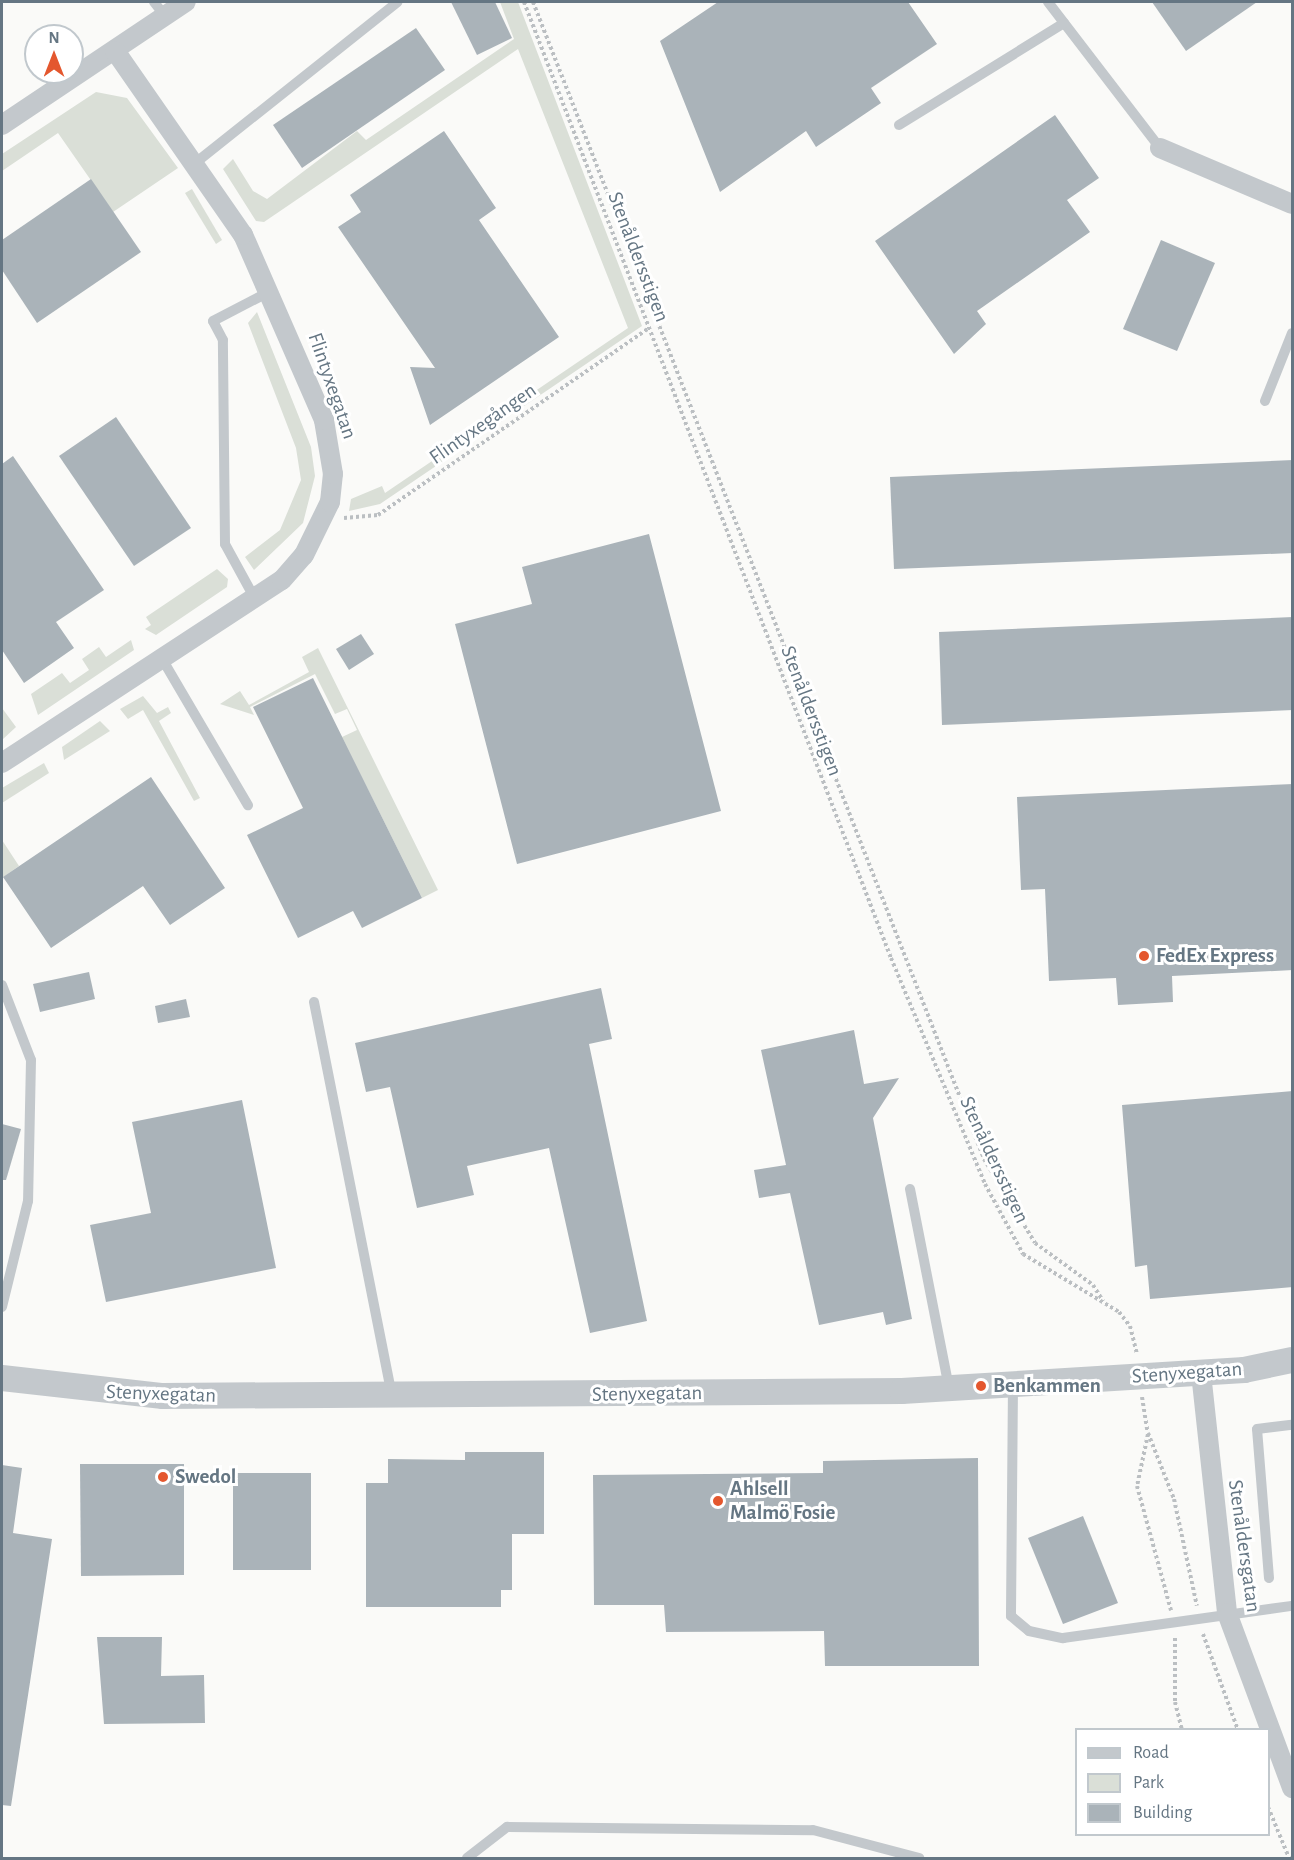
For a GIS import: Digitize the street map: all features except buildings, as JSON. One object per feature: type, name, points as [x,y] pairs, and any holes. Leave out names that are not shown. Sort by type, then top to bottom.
[{"type":"street","points":[[2,125],[116,51],[160,9],[186,2]]},
{"type":"street","name":"Flintyxegatan","points":[[2,763],[282,580],[304,555],[325,515],[333,474],[324,420],[243,235],[116,51]]},
{"type":"street","points":[[1160,148],[1293,204]]},
{"type":"street","name":"Stenyxegatan","points":[[2,1378],[163,1396],[392,1396],[949,1388],[1201,1373],[1293,1360]]},
{"type":"street","name":"Stenåldersgatan","points":[[1201,1373],[1211,1508],[1227,1613],[1293,1788]]},
{"type":"lane","points":[[194,164],[398,2]]},
{"type":"lane","points":[[1048,2],[1160,148]]},
{"type":"lane","points":[[900,125],[1064,23]]},
{"type":"lane","points":[[254,597],[225,544],[223,340],[213,321],[269,292]]},
{"type":"lane","points":[[1265,401],[1293,333]]},
{"type":"lane","points":[[161,657],[248,804]]},
{"type":"lane","points":[[2,985],[31,1059],[28,1201],[2,1306]]},
{"type":"lane","points":[[314,1002],[392,1396]]},
{"type":"lane","points":[[910,1189],[949,1388]]},
{"type":"lane","points":[[1013,1384],[1011,1616],[1029,1631],[1063,1638],[1174,1626],[1200,1622],[1227,1613],[1293,1606]]},
{"type":"lane","points":[[1269,1578],[1257,1429],[1293,1425]]},
{"type":"lane","points":[[467,1858],[507,1827],[813,1830],[913,1858]]},
{"type":"path","name":"Stenåldersstigen","points":[[524,2],[891,958],[985,1184],[1023,1254],[1065,1284],[1104,1301],[1130,1326],[1148,1434]]},
{"type":"path","points":[[533,2],[984,1159],[1035,1243],[1093,1285],[1104,1301]]},
{"type":"path","name":"Flintyxegången","points":[[325,515],[378,515],[649,328]]},
{"type":"path","points":[[1148,1434],[1172,1489],[1200,1622],[1237,1728]]},
{"type":"path","points":[[1148,1434],[1137,1486],[1174,1626],[1175,1702],[1182,1728]]},
{"type":"path","points":[[1270,1810],[1289,1858]]},
{"type":"path","points":[[1270,1826],[1276,1827]]},
{"type":"green space","points":[[500,2],[518,2],[642,326],[380,504],[349,511],[351,499],[382,486],[385,493],[628,328],[518,49],[264,222],[256,221],[223,169],[233,159],[253,191],[267,199],[357,131],[366,140],[514,39]]},
{"type":"green space","points":[[96,92],[127,98],[178,168],[113,212],[58,133],[2,171],[2,154]]},
{"type":"green space","points":[[192,189],[222,240],[216,244],[185,193]]},
{"type":"green space","points":[[257,312],[311,447],[315,476],[303,523],[254,570],[245,557],[280,530],[301,480],[296,448],[248,323]]},
{"type":"green space","points":[[217,569],[228,579],[227,587],[156,635],[145,629],[151,625],[146,617]]},
{"type":"green space","points":[[131,640],[134,650],[38,715],[31,694],[62,673],[70,683],[89,670],[82,659],[99,647],[106,657]]},
{"type":"green space","points":[[318,648],[438,890],[422,898],[342,737],[357,730],[347,709],[335,714],[315,674],[250,707],[254,715],[220,704],[240,691],[249,705],[309,672],[302,657]]},
{"type":"green space","points":[[143,696],[157,713],[168,707],[171,713],[159,721],[200,798],[194,801],[143,710],[128,719],[120,709]]},
{"type":"green space","points":[[2,708],[16,727],[2,740]]},
{"type":"green space","points":[[100,721],[110,731],[64,760],[62,747]]},
{"type":"green space","points":[[44,763],[49,773],[2,803],[2,788]]},
{"type":"green space","points":[[2,840],[19,866],[2,878]]},
{"type":"place","name":"FedEx Express","points":[[1144,956]]},
{"type":"place","name":"Benkammen","points":[[981,1386]]},
{"type":"place","name":"Swedol","points":[[163,1477]]},
{"type":"place","name":"Ahlsell Malmö Fosie","points":[[718,1501]]}]
